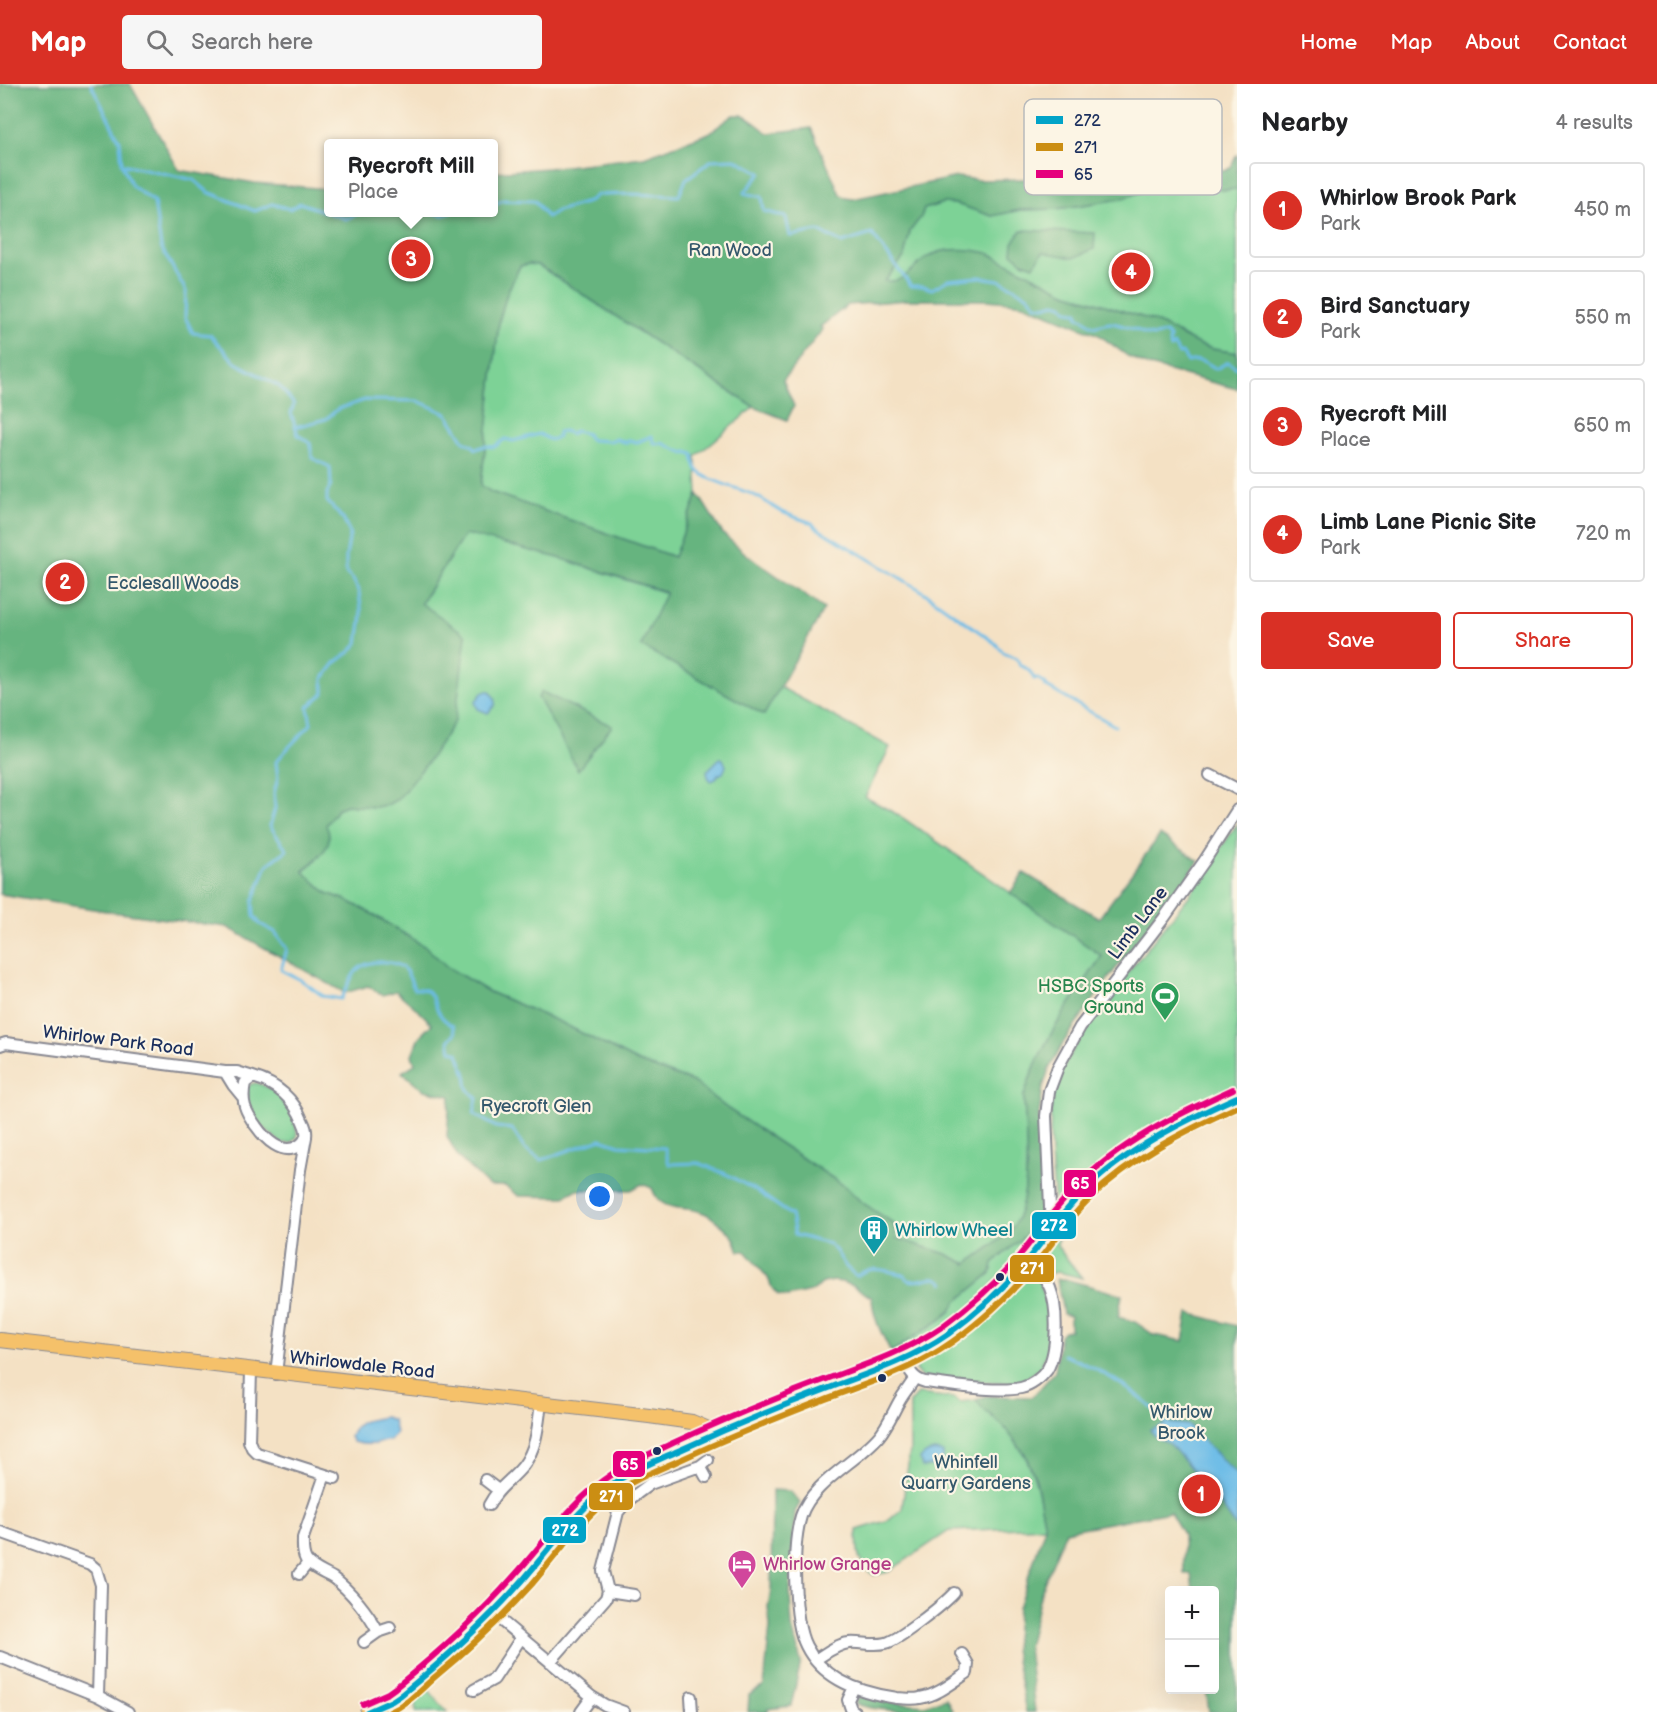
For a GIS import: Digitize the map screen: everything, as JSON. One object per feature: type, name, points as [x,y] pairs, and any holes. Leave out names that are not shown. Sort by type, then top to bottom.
[{"type":"main road","points":[[367,1712],[394,1700],[492,1613],[524,1579],[578,1514],[601,1492],[648,1465],[718,1433],[904,1360],[933,1344],[984,1304],[1028,1259],[1092,1183],[1149,1141],[1237,1097]]},
{"type":"main road","name":"Whirlowdale Road","points":[[0,1340],[692,1422],[718,1433]]},
{"type":"street","points":[[1210,775],[1237,789]]},
{"type":"street","name":"Limb Lane","points":[[1051,1230],[1046,1116],[1049,1091],[1058,1067],[1086,1017],[1164,918],[1237,810]]},
{"type":"street","name":"Whirlow Park Road","points":[[2,1042],[237,1072],[266,1081],[285,1093],[299,1111],[306,1137],[300,1170],[276,1374]]},
{"type":"street","points":[[225,1072],[242,1096]]},
{"type":"street","points":[[254,1077],[245,1083],[242,1096],[245,1109],[257,1128],[271,1143],[282,1149],[300,1170]]},
{"type":"street","points":[[282,1149],[292,1149],[301,1145],[306,1137]]},
{"type":"street","points":[[904,1360],[911,1374],[925,1382],[999,1389],[1021,1388],[1041,1377],[1049,1364],[1054,1343],[1054,1301],[1046,1280],[1028,1259]]},
{"type":"street","points":[[250,1371],[249,1441],[252,1448],[257,1453],[330,1477],[303,1538],[304,1556],[308,1563],[343,1585],[372,1619],[378,1632]]},
{"type":"street","points":[[915,1378],[880,1435],[820,1487],[801,1515],[797,1540],[796,1573],[801,1635],[815,1660],[836,1678],[854,1687],[883,1696],[918,1699],[937,1693],[967,1673],[968,1664],[962,1654]]},
{"type":"street","points":[[489,1505],[498,1490],[523,1465],[531,1451],[536,1438],[541,1403]]},
{"type":"street","points":[[550,1662],[606,1598],[608,1591],[603,1571],[618,1512],[627,1501],[651,1484],[704,1463],[706,1477]]},
{"type":"street","points":[[485,1480],[498,1490]]},
{"type":"street","points":[[0,1532],[90,1564],[96,1569],[101,1585],[98,1696]]},
{"type":"street","points":[[299,1574],[308,1563]]},
{"type":"street","points":[[608,1591],[634,1595]]},
{"type":"street","points":[[815,1660],[826,1652],[847,1643],[880,1644],[897,1640],[954,1593]]},
{"type":"street","points":[[492,1613],[592,1697],[604,1705],[624,1712]]},
{"type":"street","points":[[364,1642],[378,1632],[390,1628]]},
{"type":"street","points":[[474,1690],[494,1679],[521,1638]]},
{"type":"street","points":[[0,1657],[98,1696],[128,1712]]},
{"type":"street","points":[[854,1687],[848,1700],[851,1709],[855,1712]]},
{"type":"street","points":[[581,1712],[592,1697]]},
{"type":"street","points":[[691,1697],[692,1712]]},
{"type":"green space","points":[[0,84],[130,84],[179,170],[255,183],[324,189],[324,217],[498,217],[498,172],[644,157],[709,133],[734,115],[742,115],[768,133],[811,128],[840,194],[846,198],[853,199],[957,177],[979,180],[1024,179],[1024,195],[1132,195],[1121,199],[1057,209],[1020,210],[992,216],[956,204],[943,203],[924,209],[910,231],[904,257],[885,281],[904,277],[928,257],[942,252],[966,250],[988,253],[1065,292],[1154,321],[1212,349],[1237,353],[1237,389],[1146,365],[1129,357],[1099,335],[1023,304],[987,300],[907,300],[848,305],[820,327],[823,329],[783,380],[794,406],[787,420],[754,407],[538,265],[520,266],[507,293],[499,321],[481,485],[491,492],[674,557],[698,494],[723,534],[746,554],[824,609],[764,715],[641,646],[666,592],[559,558],[465,534],[421,603],[466,635],[455,721],[427,763],[398,799],[376,807],[346,805],[338,808],[326,825],[329,833],[327,846],[303,871],[327,893],[374,915],[427,948],[447,967],[489,992],[562,1023],[638,1062],[693,1082],[728,1109],[846,1187],[860,1201],[893,1223],[896,1238],[946,1254],[967,1264],[1007,1234],[1018,1216],[1023,1201],[1026,1165],[1024,1096],[1030,1077],[1047,1041],[1102,956],[1010,893],[1024,873],[1099,918],[1160,835],[1199,861],[1171,902],[1114,971],[1065,1040],[1049,1069],[1043,1087],[1039,1114],[1045,1213],[1042,1221],[993,1263],[991,1273],[956,1302],[951,1311],[891,1352],[876,1320],[872,1298],[854,1286],[834,1281],[823,1283],[811,1292],[787,1297],[778,1295],[768,1278],[745,1251],[739,1251],[735,1240],[720,1224],[696,1210],[674,1207],[661,1202],[652,1188],[642,1184],[631,1190],[576,1190],[563,1197],[519,1196],[505,1186],[489,1186],[458,1157],[447,1136],[450,1096],[424,1090],[402,1072],[415,1064],[412,1055],[419,1037],[432,1024],[396,991],[383,995],[368,986],[345,993],[227,927],[0,894]]},
{"type":"green space","points":[[1237,154],[1237,189],[1222,190],[1222,170],[1231,167]]},
{"type":"green space","points":[[1237,189],[1237,353],[1198,344],[1154,321],[1065,292],[988,253],[948,250],[938,252],[900,280],[884,282],[904,257],[910,231],[924,209],[943,203],[956,204],[992,216],[1020,210],[1057,209],[1121,199],[1132,195],[1222,195],[1222,190]]},
{"type":"green space","points":[[1021,230],[1095,233],[1094,249],[1073,258],[1043,252],[1034,266],[1023,262],[1012,253],[1013,243]]},
{"type":"green space","points":[[538,265],[754,407],[696,456],[698,494],[674,557],[491,492],[481,485],[499,321],[507,293],[520,266]]},
{"type":"green space","points":[[465,533],[559,558],[666,593],[641,646],[764,715],[780,687],[890,747],[865,797],[900,816],[1102,956],[1047,1041],[1030,1077],[1024,1096],[1026,1165],[1023,1201],[1018,1217],[1007,1234],[967,1264],[946,1254],[895,1238],[893,1223],[860,1201],[846,1187],[728,1109],[693,1082],[638,1062],[562,1023],[489,992],[447,967],[427,948],[374,915],[327,893],[303,872],[320,856],[326,825],[338,808],[346,805],[376,807],[389,804],[421,604]]},
{"type":"green space","points":[[542,692],[612,726],[578,770],[538,697]]},
{"type":"green space","name":"HSBC Sports Ground","points":[[1237,824],[1237,1088],[1164,1122],[1140,1137],[1097,1169],[1059,1207],[1055,1207],[1051,1114],[1056,1086],[1066,1062],[1110,995],[1115,993],[1118,995],[1123,989],[1121,981],[1189,896]]},
{"type":"green space","points":[[256,1083],[273,1090],[286,1103],[296,1128],[297,1137],[291,1143],[281,1143],[260,1125],[248,1106],[248,1087]]},
{"type":"green space","points":[[1042,1221],[1041,1236],[1018,1262],[1011,1265],[994,1282],[989,1292],[950,1324],[895,1358],[891,1352],[951,1311],[956,1302],[991,1273],[993,1263]]},
{"type":"green space","points":[[1058,1239],[1057,1246],[1082,1278],[1058,1272],[1048,1274],[1044,1268],[1041,1256],[1052,1240]]},
{"type":"green space","points":[[1025,1275],[1033,1275],[1040,1283],[1048,1308],[1047,1353],[1039,1369],[1025,1379],[1010,1383],[922,1378],[916,1371],[919,1359]]},
{"type":"green space","name":"Whirlow Brook","points":[[1057,1279],[1065,1279],[1122,1295],[1118,1317],[1135,1322],[1154,1335],[1183,1341],[1188,1313],[1237,1326],[1237,1712],[1209,1712],[1207,1694],[1219,1694],[1219,1586],[1192,1586],[1191,1574],[1184,1574],[1183,1534],[1170,1512],[1066,1531],[1042,1588],[1028,1647],[1035,1712],[1026,1712],[1014,1649],[1018,1608],[1045,1527],[1036,1480],[1025,1454],[1004,1427],[976,1400],[985,1396],[1032,1397],[1055,1372],[1060,1335],[1070,1330],[1070,1316],[1063,1314]]},
{"type":"green space","name":"Whinfell Quarry Gardens","points":[[918,1394],[954,1398],[960,1402],[976,1400],[1002,1425],[1016,1441],[1029,1464],[1037,1486],[1045,1527],[949,1531],[888,1572],[874,1575],[863,1566],[859,1556],[857,1530],[889,1520],[902,1509],[910,1450],[910,1403]]},
{"type":"green space","points":[[772,1490],[790,1491],[800,1503],[795,1512],[790,1595],[792,1627],[801,1662],[791,1706],[768,1709],[768,1712],[748,1712],[749,1695],[764,1686],[770,1626],[768,1607],[771,1590]]},
{"type":"green space","points":[[427,1688],[447,1712],[416,1712],[413,1699]]},
{"type":"green space","points":[[858,1697],[925,1705],[946,1698],[952,1710],[927,1712],[873,1708],[855,1703]]},
{"type":"water","points":[[490,691],[495,699],[495,705],[488,713],[478,709],[475,702],[482,693]]},
{"type":"water","points":[[720,758],[726,766],[723,773],[711,781],[707,771]]},
{"type":"water","points":[[385,1417],[393,1420],[396,1433],[390,1441],[375,1444],[353,1442],[350,1437],[356,1426],[368,1420]]},
{"type":"water","points":[[1168,1423],[1188,1425],[1237,1475],[1237,1528],[1215,1496],[1170,1444],[1157,1438],[1150,1430]]},
{"type":"water","points":[[934,1451],[943,1453],[943,1459],[934,1465],[922,1467],[920,1459],[926,1453]]},
{"type":"waterway","points":[[91,84],[120,141],[122,164],[132,186],[154,202],[161,247],[186,291],[185,317],[193,333],[210,335],[236,363],[279,386],[294,404],[291,413],[298,435],[310,443],[312,458],[330,467],[331,485],[327,493],[327,501],[343,519],[350,533],[346,573],[354,581],[359,593],[362,615],[358,643],[335,663],[323,679],[324,693],[308,707],[311,724],[276,762],[278,778],[274,793],[275,808],[270,826],[287,850],[267,865],[253,902],[254,916],[260,924],[275,932],[287,949],[281,970],[301,980],[323,996],[341,999],[353,976],[362,966],[382,962],[402,967],[414,989],[427,991],[439,1012],[453,1026],[455,1033],[449,1040],[451,1050],[458,1053],[468,1088],[477,1098],[474,1114],[496,1127],[512,1129],[524,1148],[541,1160],[601,1139],[619,1145],[665,1148],[669,1164],[698,1163],[726,1174],[757,1191],[791,1215],[795,1235],[829,1244],[846,1267],[856,1276],[864,1271],[879,1270],[905,1275],[908,1280],[936,1278],[944,1283]]},
{"type":"waterway","points":[[498,203],[503,200],[535,201],[547,217],[557,211],[588,202],[597,195],[679,196],[686,179],[712,160],[735,159],[761,173],[744,193],[762,197],[764,211],[786,217],[790,236],[818,231],[842,243],[872,234],[911,286],[932,289],[948,280],[979,277],[999,280],[1027,295],[1036,305],[1044,306],[1055,303],[1063,305],[1068,310],[1078,312],[1078,317],[1093,326],[1112,323],[1152,336],[1165,333],[1170,337],[1171,348],[1174,345],[1179,354],[1182,353],[1188,362],[1203,361],[1216,369],[1228,362],[1237,368]]},
{"type":"waterway","points":[[122,164],[194,180],[208,192],[255,211],[272,204],[290,209],[300,203],[324,211]]},
{"type":"waterway","points":[[340,217],[346,219],[350,217]]},
{"type":"waterway","points":[[295,427],[326,419],[338,409],[365,400],[418,401],[447,414],[464,441],[476,449],[484,446],[494,447],[505,439],[513,441],[539,434],[552,439],[558,437],[558,432],[564,431],[570,434],[575,431],[587,434],[592,440],[616,439],[626,443],[629,440],[637,442],[652,436],[653,442],[693,454],[694,464],[703,475],[754,495],[782,512],[812,523],[815,527],[919,589],[995,643],[1004,653],[1017,658],[1020,665],[1028,670],[1034,679],[1037,678],[1046,684],[1045,686],[1115,726]]},
{"type":"waterway","points":[[1064,1355],[1122,1384],[1147,1403],[1170,1426]]},
{"type":"transit line","name":"65","points":[[363,1704],[395,1688],[457,1635],[526,1563],[572,1508],[612,1474],[634,1461],[711,1426],[885,1357],[929,1335],[986,1291],[1015,1261],[1067,1196],[1109,1158],[1169,1120],[1233,1089]]},
{"type":"transit line","name":"272","points":[[367,1712],[401,1695],[464,1640],[509,1596],[578,1514],[617,1481],[716,1434],[890,1365],[934,1343],[970,1317],[1000,1289],[1028,1259],[1082,1193],[1116,1163],[1195,1116],[1237,1097]]},
{"type":"transit line","name":"271","points":[[390,1712],[414,1696],[486,1632],[532,1584],[580,1526],[614,1494],[646,1475],[715,1444],[897,1372],[940,1350],[978,1322],[1013,1289],[1074,1215],[1105,1184],[1140,1158],[1237,1107]]},
{"type":"place","name":"Ryecroft Mill","points":[[411,259]]},
{"type":"place","name":"Limb Lane Picnic Site","points":[[1131,272]]},
{"type":"place","name":"Bird Sanctuary","points":[[65,582]]},
{"type":"place","name":"HSBC Sports Ground","points":[[1165,1022]]},
{"type":"place","name":"Whirlow Wheel","points":[[874,1256]]},
{"type":"place","name":"Whirlow Brook Park","points":[[1201,1494]]},
{"type":"place","name":"Whirlow Grange","points":[[742,1590]]},
{"type":"park label","name":"Ran Wood","points":[[730,250]]},
{"type":"park label","name":"Ecclesall Woods","points":[[173,583]]},
{"type":"park label","name":"Ryecroft Glen","points":[[536,1106]]}]
